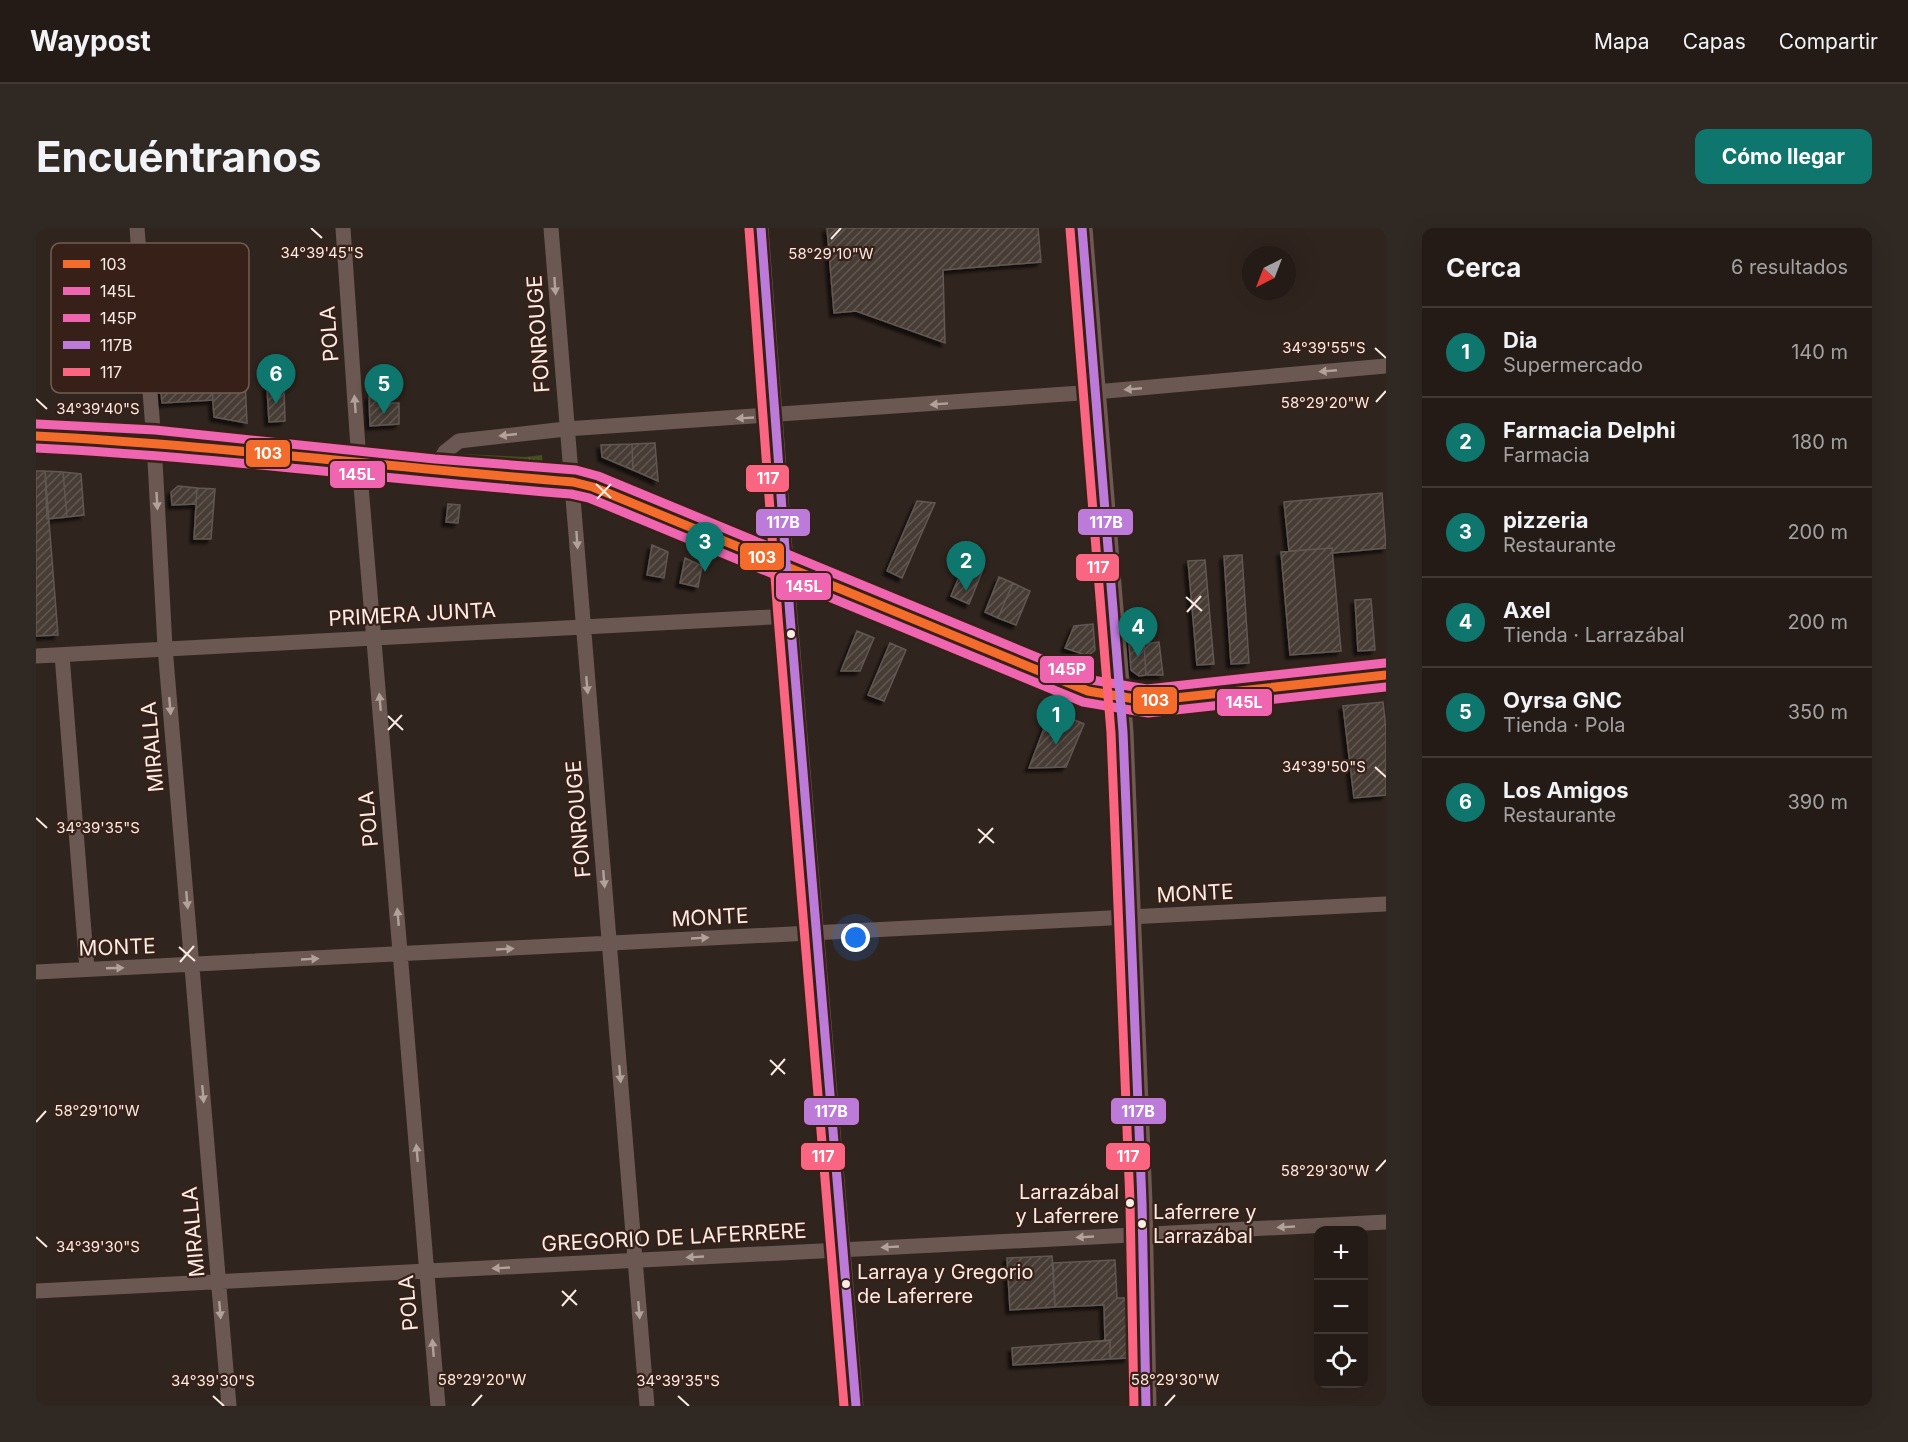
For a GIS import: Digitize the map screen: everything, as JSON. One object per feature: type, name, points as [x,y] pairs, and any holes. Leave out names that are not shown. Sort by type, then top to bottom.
[{"type":"main road","points":[[1082,228],[1119,698],[1132,918],[1143,1234],[1146,1406]]},
{"type":"main road","points":[[36,436],[154,442],[434,471],[573,482],[593,487],[1088,691],[1119,698],[1148,700],[1386,675]]},
{"type":"street","name":"MIRALLA","points":[[137,228],[138,243]]},
{"type":"street","name":"POLA","points":[[343,228],[359,462],[438,1406]]},
{"type":"street","name":"FONROUGE","points":[[551,228],[647,1406]]},
{"type":"street","points":[[761,228],[790,615],[856,1406]]},
{"type":"street","points":[[434,471],[445,452],[459,441],[566,429],[1095,392],[1386,366]]},
{"type":"street","name":"MIRALLA","points":[[150,393],[165,647],[228,1406]]},
{"type":"street","name":"PRIMERA JUNTA","points":[[36,656],[165,647],[790,615]]},
{"type":"street","points":[[62,655],[87,969]]},
{"type":"street","name":"MONTE","points":[[36,972],[1386,904]]},
{"type":"street","name":"GREGORIO DE LAFERRERE","points":[[36,1291],[1386,1222]]},
{"type":"green space","points":[[461,454],[526,457],[542,455],[543,465],[464,459],[460,457]]},
{"type":"building","points":[[827,228],[1038,228],[1041,262],[943,270],[945,343],[856,311],[834,313]]},
{"type":"building","points":[[284,386],[285,421],[269,422],[267,387]]},
{"type":"building","points":[[161,393],[212,393],[213,400],[162,403]]},
{"type":"building","points":[[212,393],[246,393],[247,423],[214,417]]},
{"type":"building","points":[[389,395],[390,403],[399,403],[399,424],[370,426],[369,396]]},
{"type":"building","points":[[655,443],[658,481],[633,470],[632,444]]},
{"type":"building","points":[[632,444],[633,470],[602,457],[601,445]]},
{"type":"building","points":[[36,471],[45,471],[58,635],[36,636]]},
{"type":"building","points":[[45,471],[63,472],[67,517],[47,519]]},
{"type":"building","points":[[63,472],[81,474],[84,515],[67,517]]},
{"type":"building","points":[[178,486],[197,488],[196,504],[172,505],[171,492]]},
{"type":"building","points":[[197,488],[215,489],[211,539],[194,539]]},
{"type":"building","points":[[1382,493],[1386,548],[1333,553],[1332,548],[1289,551],[1284,502]]},
{"type":"building","points":[[917,501],[935,503],[902,578],[887,571]]},
{"type":"building","points":[[448,504],[460,505],[458,523],[446,522]]},
{"type":"building","points":[[652,545],[668,552],[664,578],[647,575]]},
{"type":"building","points":[[1332,548],[1341,651],[1290,655],[1281,552]]},
{"type":"building","points":[[1242,555],[1249,663],[1231,664],[1224,556]]},
{"type":"building","points":[[685,558],[702,566],[698,587],[680,583]]},
{"type":"building","points":[[966,560],[984,567],[969,604],[951,596]]},
{"type":"building","points":[[1205,560],[1214,664],[1197,665],[1188,561]]},
{"type":"building","points":[[999,577],[1013,583],[998,618],[985,612]]},
{"type":"building","points":[[1013,583],[1030,591],[1016,625],[998,618]]},
{"type":"building","points":[[1371,599],[1375,650],[1358,651],[1355,600]]},
{"type":"building","points":[[1093,624],[1095,650],[1088,656],[1065,648],[1074,626]]},
{"type":"building","points":[[1143,629],[1146,675],[1139,676],[1131,670],[1128,630]]},
{"type":"building","points":[[857,631],[874,638],[860,671],[841,671]]},
{"type":"building","points":[[1159,642],[1163,675],[1146,675],[1144,644]]},
{"type":"building","points":[[890,643],[906,650],[884,701],[868,695]]},
{"type":"building","points":[[1383,702],[1386,729],[1386,795],[1354,798],[1343,706]]},
{"type":"building","points":[[1051,710],[1084,724],[1066,767],[1029,768]]},
{"type":"building","points":[[1052,1256],[1055,1307],[1010,1310],[1007,1258]]},
{"type":"building","points":[[1115,1260],[1117,1298],[1126,1298],[1128,1358],[1110,1359],[1110,1340],[1105,1341],[1104,1305],[1055,1307],[1053,1263]]},
{"type":"building","points":[[1110,1340],[1110,1359],[1013,1365],[1012,1348]]},
{"type":"transit line","name":"117B","points":[[761,228],[790,616],[856,1406]]},
{"type":"transit line","name":"117B","points":[[1082,228],[1123,732],[1142,1203],[1146,1406]]},
{"type":"transit line","name":"117","points":[[749,229],[778,617],[844,1406]]},
{"type":"transit line","name":"117","points":[[1070,229],[1111,733],[1130,1203],[1134,1406]]},
{"type":"transit line","name":"145P","points":[[37,424],[155,430],[435,459],[576,470],[598,476],[1092,680],[1147,689],[1385,663]]},
{"type":"transit line","name":"103","points":[[36,436],[170,445],[573,482],[593,487],[1088,691],[1147,701],[1386,675]]},
{"type":"transit line","name":"145L","points":[[36,448],[237,463],[571,494],[589,498],[1083,702],[1148,713],[1386,687]]},
{"type":"place","name":"Los Amigos","points":[[276,404]]},
{"type":"place","name":"Oyrsa GNC","points":[[384,414]]},
{"type":"place","name":"pizzeria","points":[[705,572]]},
{"type":"place","name":"Farmacia Delphi","points":[[966,591]]},
{"type":"place","name":"Axel","points":[[1138,657]]},
{"type":"place","name":"Dia","points":[[1056,745]]},
{"type":"place","name":"Larrazábal y Laferrere","points":[[1130,1203]]},
{"type":"place","name":"Laferrere y Larrazábal","points":[[1142,1224]]},
{"type":"place","name":"Larraya y Gregorio de Laferrere","points":[[846,1284]]}]
